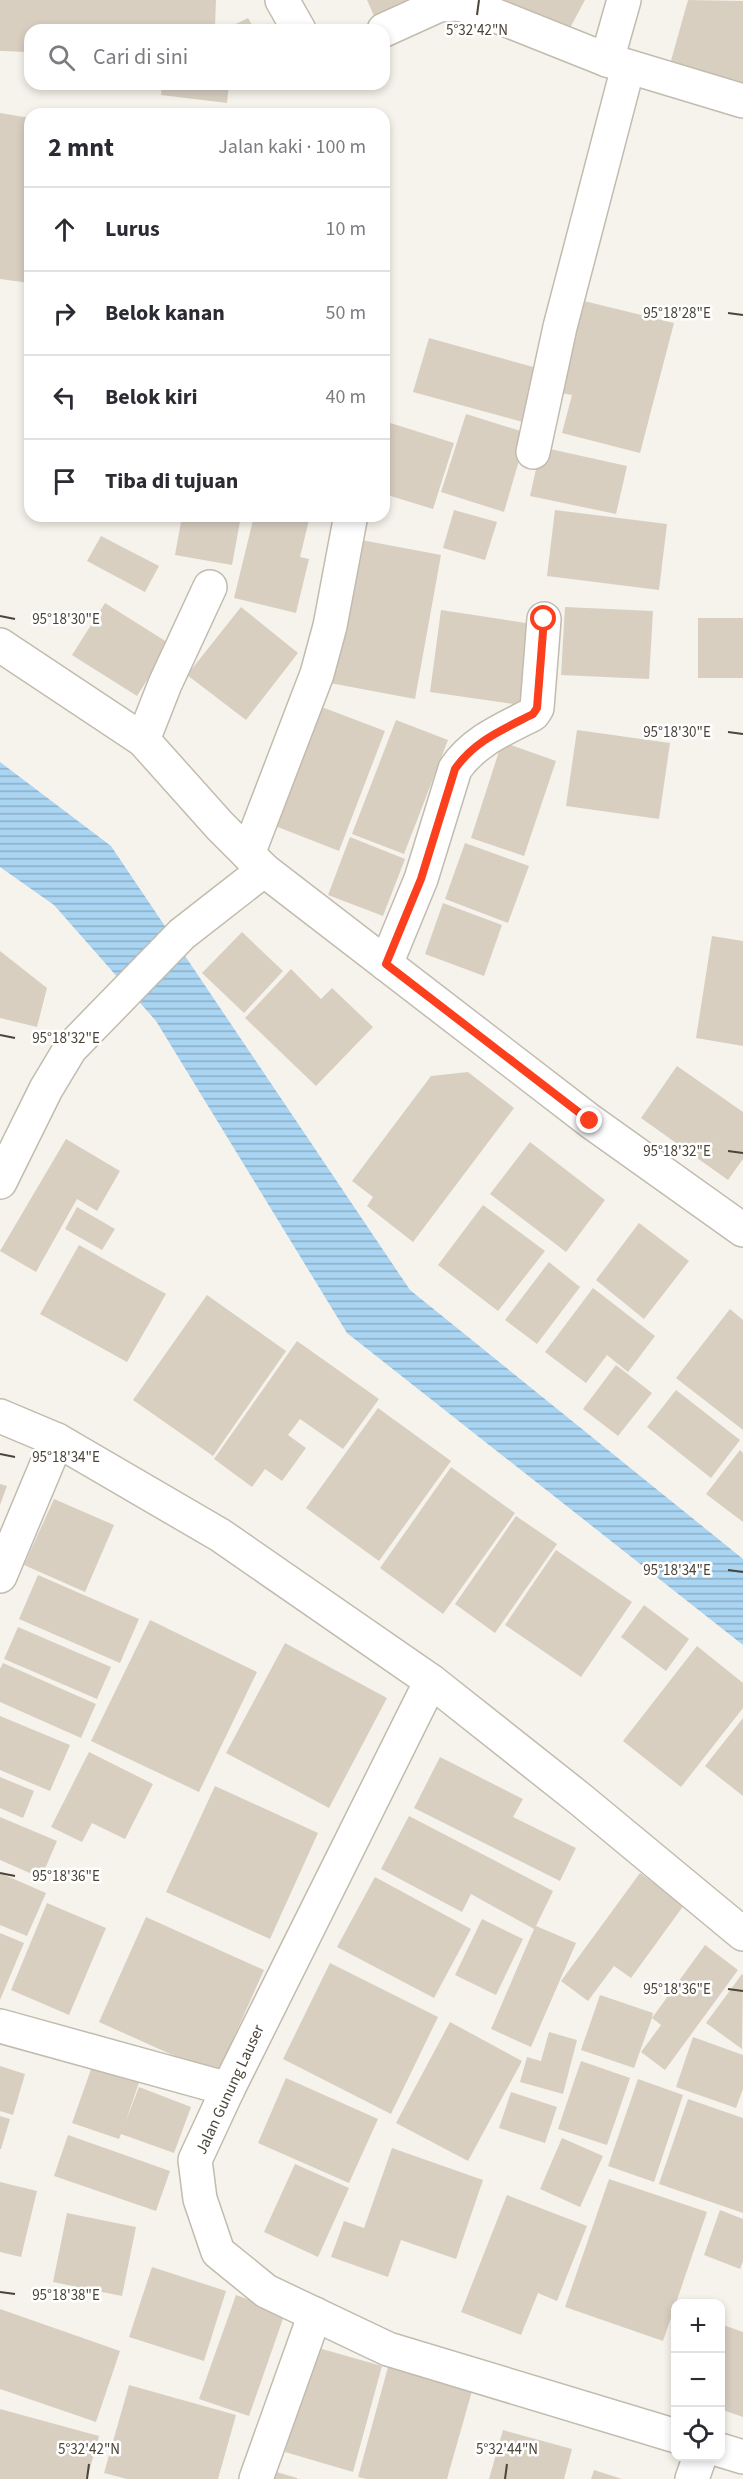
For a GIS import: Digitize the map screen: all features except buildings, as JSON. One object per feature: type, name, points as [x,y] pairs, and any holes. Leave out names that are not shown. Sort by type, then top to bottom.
[{"type":"street","points":[[282,0],[296,24]]},
{"type":"street","points":[[533,452],[617,64],[624,0]]},
{"type":"street","points":[[390,27],[440,4],[457,4],[479,9],[617,64],[743,101]]},
{"type":"street","points":[[0,1182],[46,1089],[70,1049],[256,862],[317,674],[330,626],[350,522]]},
{"type":"street","points":[[143,740],[165,684],[210,586]]},
{"type":"street","points":[[386,964],[421,879],[455,769],[465,754],[478,743],[533,714],[537,708],[544,619]]},
{"type":"street","points":[[0,645],[143,740],[220,826],[256,862],[590,1121],[743,1230]]},
{"type":"street","points":[[0,1416],[57,1440],[220,1535],[430,1681],[580,1799],[743,1934]]},
{"type":"street","points":[[0,1576],[57,1440]]},
{"type":"street","name":"Jalan Gunung Lauser","points":[[430,1681],[195,2160],[200,2199],[218,2252],[266,2291],[388,2349],[671,2435]]},
{"type":"street","points":[[0,2026],[228,2089]]},
{"type":"street","points":[[256,2479],[315,2314]]},
{"type":"street","points":[[725,2452],[743,2457]]},
{"type":"street","points":[[692,2479],[699,2461]]},
{"type":"water","points":[[0,762],[111,846],[410,1290],[743,1559],[743,1645],[347,1333],[156,1021],[54,905],[0,867]]},
{"type":"route","points":[[544,619],[540,698],[537,708],[533,714],[478,743],[465,754],[455,769],[421,879],[386,964],[590,1121]]}]
